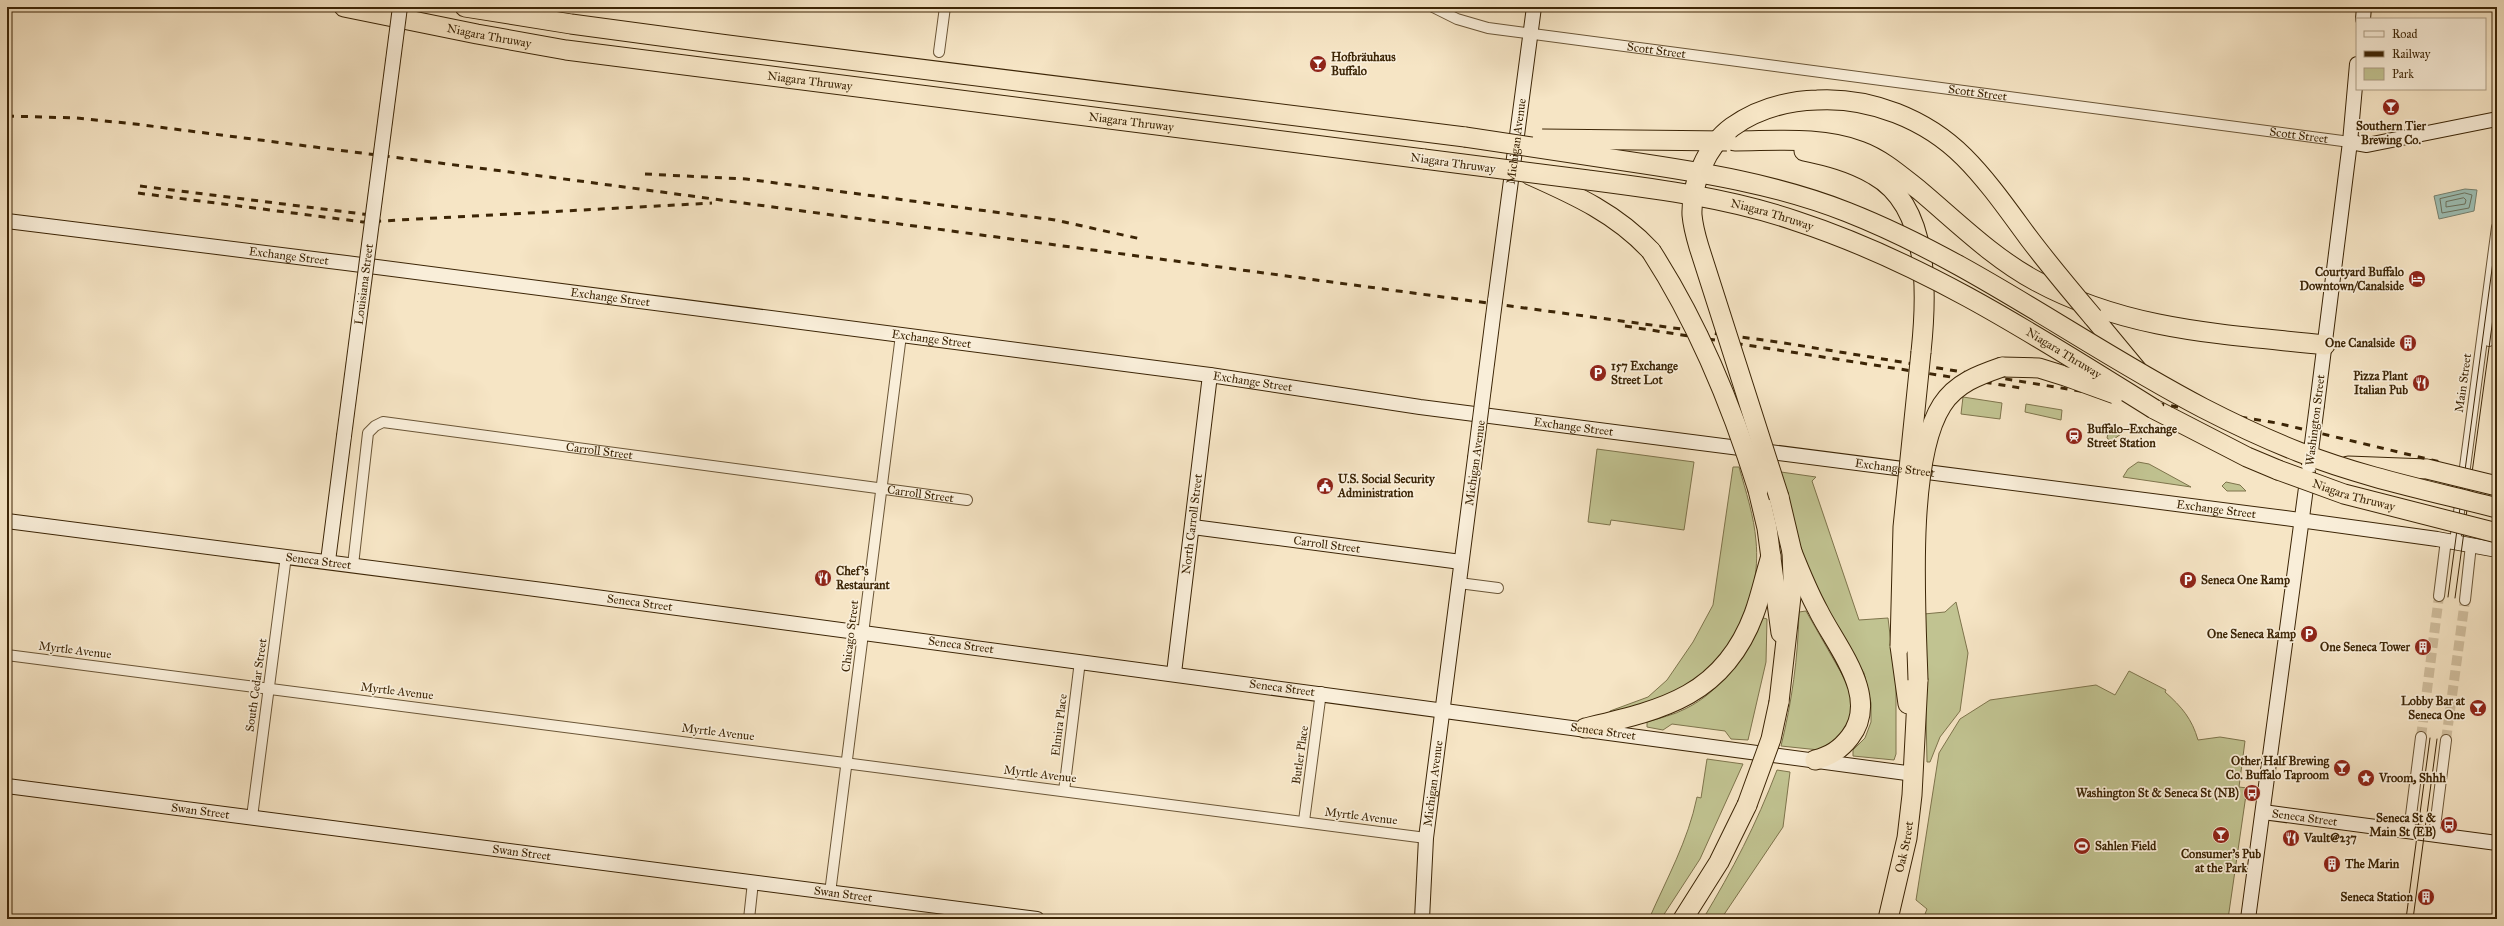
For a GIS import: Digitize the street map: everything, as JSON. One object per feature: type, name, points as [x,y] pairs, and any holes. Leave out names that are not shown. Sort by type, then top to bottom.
[{"type":"highway","name":"Niagara Thruway","points":[[344,7],[477,34],[566,50],[1669,191],[1732,204],[1795,220],[1848,239],[1900,262],[1953,289],[2154,409],[2247,457],[2344,494],[2497,533]]},
{"type":"highway","name":"Niagara Thruway","points":[[465,7],[571,24],[720,44],[1465,137],[1709,174],[1808,198],[1844,210],[1905,237],[1959,264],[2138,371],[2204,408],[2261,436],[2300,453],[2341,466],[2497,508]]},
{"type":"highway","points":[[1815,760],[1837,751],[1854,732],[1860,711],[1861,698],[1852,672],[1817,610],[1792,552],[1779,497],[1701,254],[1692,214],[1696,185],[1704,164],[1719,139],[1748,116],[1772,106],[1799,101],[1832,99],[1878,107],[1904,116],[1945,140],[1964,157],[2054,270],[2138,371]]},
{"type":"highway","points":[[1465,137],[1823,142],[1865,153],[1895,170],[2018,270],[2085,304],[2137,321],[2185,330],[2325,345]]},
{"type":"highway","points":[[1734,141],[1799,150],[1827,156],[1863,170],[1889,187],[1900,199],[1913,224],[1924,273],[1925,308],[1903,527],[1900,646],[1914,745]]},
{"type":"highway","points":[[1523,172],[1596,206],[1636,235],[1651,251],[1670,280],[1723,391],[1742,438],[1758,490],[1771,556],[1784,659]]},
{"type":"highway","points":[[1914,745],[1918,680],[1916,561],[1920,492],[1926,448],[1932,423],[1942,404],[1957,388],[1976,376],[2002,367],[2021,367],[2040,368],[2154,409]]},
{"type":"highway","points":[[2341,466],[2427,469],[2497,486]]},
{"type":"highway","points":[[1683,919],[1719,862],[1747,806],[1771,739],[1779,702],[1792,593],[1792,552]]},
{"type":"highway","points":[[1585,728],[1662,708],[1695,692],[1716,674],[1733,654],[1744,636],[1754,614],[1771,556]]},
{"type":"highway","name":"Oak Street","points":[[1888,919],[1907,838],[1914,774],[1914,745]]},
{"type":"street","name":"Louisiana Street","points":[[328,561],[400,7]]},
{"type":"street","points":[[939,52],[945,7]]},
{"type":"street","name":"Scott Street","points":[[1433,7],[1457,19],[1488,28],[2366,145],[2497,119]]},
{"type":"street","name":"Michigan Avenue","points":[[1422,919],[1426,838],[1534,7]]},
{"type":"street","points":[[2362,18],[2364,7]]},
{"type":"street","name":"Washington Street","points":[[2248,919],[2264,812],[2325,345],[2350,142],[2356,75]]},
{"type":"street","name":"Exchange Street","points":[[7,222],[346,263],[1210,375],[1420,407],[2301,520],[2458,542],[2497,550]]},
{"type":"street","name":"Main Street","points":[[2465,600],[2458,542],[2497,227]]},
{"type":"street","name":"Main Street","points":[[2439,596],[2458,542],[2497,281]]},
{"type":"street","name":"Chicago Street","points":[[830,893],[901,335]]},
{"type":"street","name":"North Carroll Street","points":[[1174,673],[1210,375]]},
{"type":"street","name":"Carroll Street","points":[[353,565],[368,433],[375,426],[383,422],[967,500]]},
{"type":"street","name":"Seneca Street","points":[[7,521],[864,631],[1080,661],[1442,708],[1914,774]]},
{"type":"street","name":"Carroll Street","points":[[1192,527],[1461,562]]},
{"type":"street","name":"South Cedar Street","points":[[252,817],[286,556]]},
{"type":"street","points":[[1459,583],[1498,588]]},
{"type":"street","name":"Myrtle Avenue","points":[[7,655],[847,762],[1426,838]]},
{"type":"street","name":"Elmira Place","points":[[1064,791],[1080,661]]},
{"type":"street","name":"Butler Place","points":[[1304,821],[1321,692]]},
{"type":"street","points":[[2413,832],[2421,737]]},
{"type":"street","points":[[2434,835],[2446,740]]},
{"type":"street","name":"Swan Street","points":[[7,790],[252,817],[1037,919]]},
{"type":"street","name":"Seneca Street","points":[[2264,812],[2497,843]]},
{"type":"street","points":[[749,919],[753,882]]},
{"type":"green space","points":[[1963,397],[2002,403],[2000,419],[1961,414]]},
{"type":"green space","points":[[2026,404],[2062,410],[2061,420],[2025,412]]},
{"type":"green space","points":[[2110,425],[2123,429],[2124,432],[2111,441],[2107,438]]},
{"type":"green space","points":[[1597,449],[1694,462],[1684,530],[1611,520],[1610,525],[1588,522]]},
{"type":"green space","points":[[2138,462],[2149,464],[2191,487],[2123,477],[2128,469]]},
{"type":"green space","points":[[1733,467],[1739,467],[1752,513],[1756,541],[1756,564],[1753,586],[1747,608],[1738,629],[1726,648],[1711,666],[1695,682],[1676,695],[1653,704],[1609,715],[1610,711],[1648,697],[1667,680],[1693,642],[1713,605]]},
{"type":"green space","points":[[1781,472],[1816,477],[1812,481],[1859,620],[1888,618],[1896,685],[1896,754],[1894,760],[1853,756],[1853,750],[1865,738],[1871,722],[1871,703],[1864,673],[1820,599],[1800,556]]},
{"type":"green space","points":[[2226,482],[2240,485],[2246,491],[2227,491],[2222,486]]},
{"type":"green space","points":[[1956,602],[1968,653],[1960,711],[1940,737],[1930,762],[1927,762],[1924,614],[1945,612]]},
{"type":"green space","points":[[1806,611],[1847,683],[1854,701],[1849,726],[1838,738],[1819,750],[1781,746],[1794,679],[1799,612]]},
{"type":"green space","points":[[1760,617],[1767,619],[1766,662],[1748,740],[1731,739],[1725,731],[1672,724],[1663,730],[1647,727],[1647,722],[1681,711],[1711,692],[1731,670],[1739,658]]},
{"type":"green space","name":"Sahlen Field","points":[[2129,671],[2166,690],[2165,692],[2181,708],[2193,726],[2198,740],[2220,737],[2245,741],[2239,787],[2247,788],[2228,919],[1923,919],[1927,909],[1916,900],[1939,753],[1960,719],[1990,700],[2096,685],[2115,695]]},
{"type":"green space","points":[[1707,759],[1743,764],[1700,859],[1661,919],[1649,919],[1683,844],[1697,797],[1701,798]]},
{"type":"green space","points":[[1777,770],[1790,772],[1783,827],[1721,919],[1703,919],[1743,846],[1761,809]]},
{"type":"water","points":[[2465,189],[2477,190],[2474,211],[2439,219],[2434,196]]},
{"type":"tunnel","points":[[2421,737],[2439,596]]},
{"type":"tunnel","points":[[2446,740],[2465,600]]},
{"type":"tram line","points":[[2448,597],[2497,232]]},
{"type":"tram line","points":[[2455,598],[2497,289]]},
{"type":"tram line","points":[[2406,919],[2430,738]]},
{"type":"tram line","points":[[2413,919],[2437,739]]},
{"type":"railway","points":[[7,116],[76,118],[135,124],[572,180],[1778,342],[2277,423],[2440,462]]},
{"type":"railway","points":[[645,174],[746,179],[1055,220],[1141,239]]},
{"type":"railway","points":[[140,186],[379,216]]},
{"type":"railway","points":[[138,193],[363,222],[712,203]]},
{"type":"railway","points":[[1625,326],[2021,388]]},
{"type":"place","name":"Hofbräuhaus Buffalo","points":[[1318,64]]},
{"type":"place","name":"Southern Tier Brewing Co.","points":[[2391,107]]},
{"type":"place","name":"Courtyard Buffalo Downtown/Canalside","points":[[2417,279]]},
{"type":"place","name":"One Canalside","points":[[2408,343]]},
{"type":"place","name":"157 Exchange Street Lot","points":[[1598,373]]},
{"type":"place","name":"Pizza Plant Italian Pub","points":[[2421,383]]},
{"type":"place","name":"Buffalo–Exchange Street Station","points":[[2074,436]]},
{"type":"place","name":"U.S. Social Security Administration","points":[[1325,486]]},
{"type":"place","name":"Chef's Restaurant","points":[[823,578]]},
{"type":"place","name":"Seneca One Ramp","points":[[2188,580]]},
{"type":"place","name":"One Seneca Ramp","points":[[2309,634]]},
{"type":"place","name":"One Seneca Tower","points":[[2423,647]]},
{"type":"place","name":"Lobby Bar at Seneca One","points":[[2478,708]]},
{"type":"place","name":"Other Half Brewing Co. Buffalo Taproom","points":[[2342,768]]},
{"type":"place","name":"Vroom, Shhh","points":[[2366,778]]},
{"type":"place","name":"Washington St & Seneca St (NB)","points":[[2252,793]]},
{"type":"place","name":"Seneca St & Main St (EB)","points":[[2449,825]]},
{"type":"place","name":"Consumer's Pub at the Park","points":[[2221,835]]},
{"type":"place","name":"Vault@237","points":[[2291,838]]},
{"type":"place","name":"Sahlen Field","points":[[2082,846]]},
{"type":"place","name":"The Marin","points":[[2332,864]]},
{"type":"place","name":"Seneca Station","points":[[2426,897]]}]
